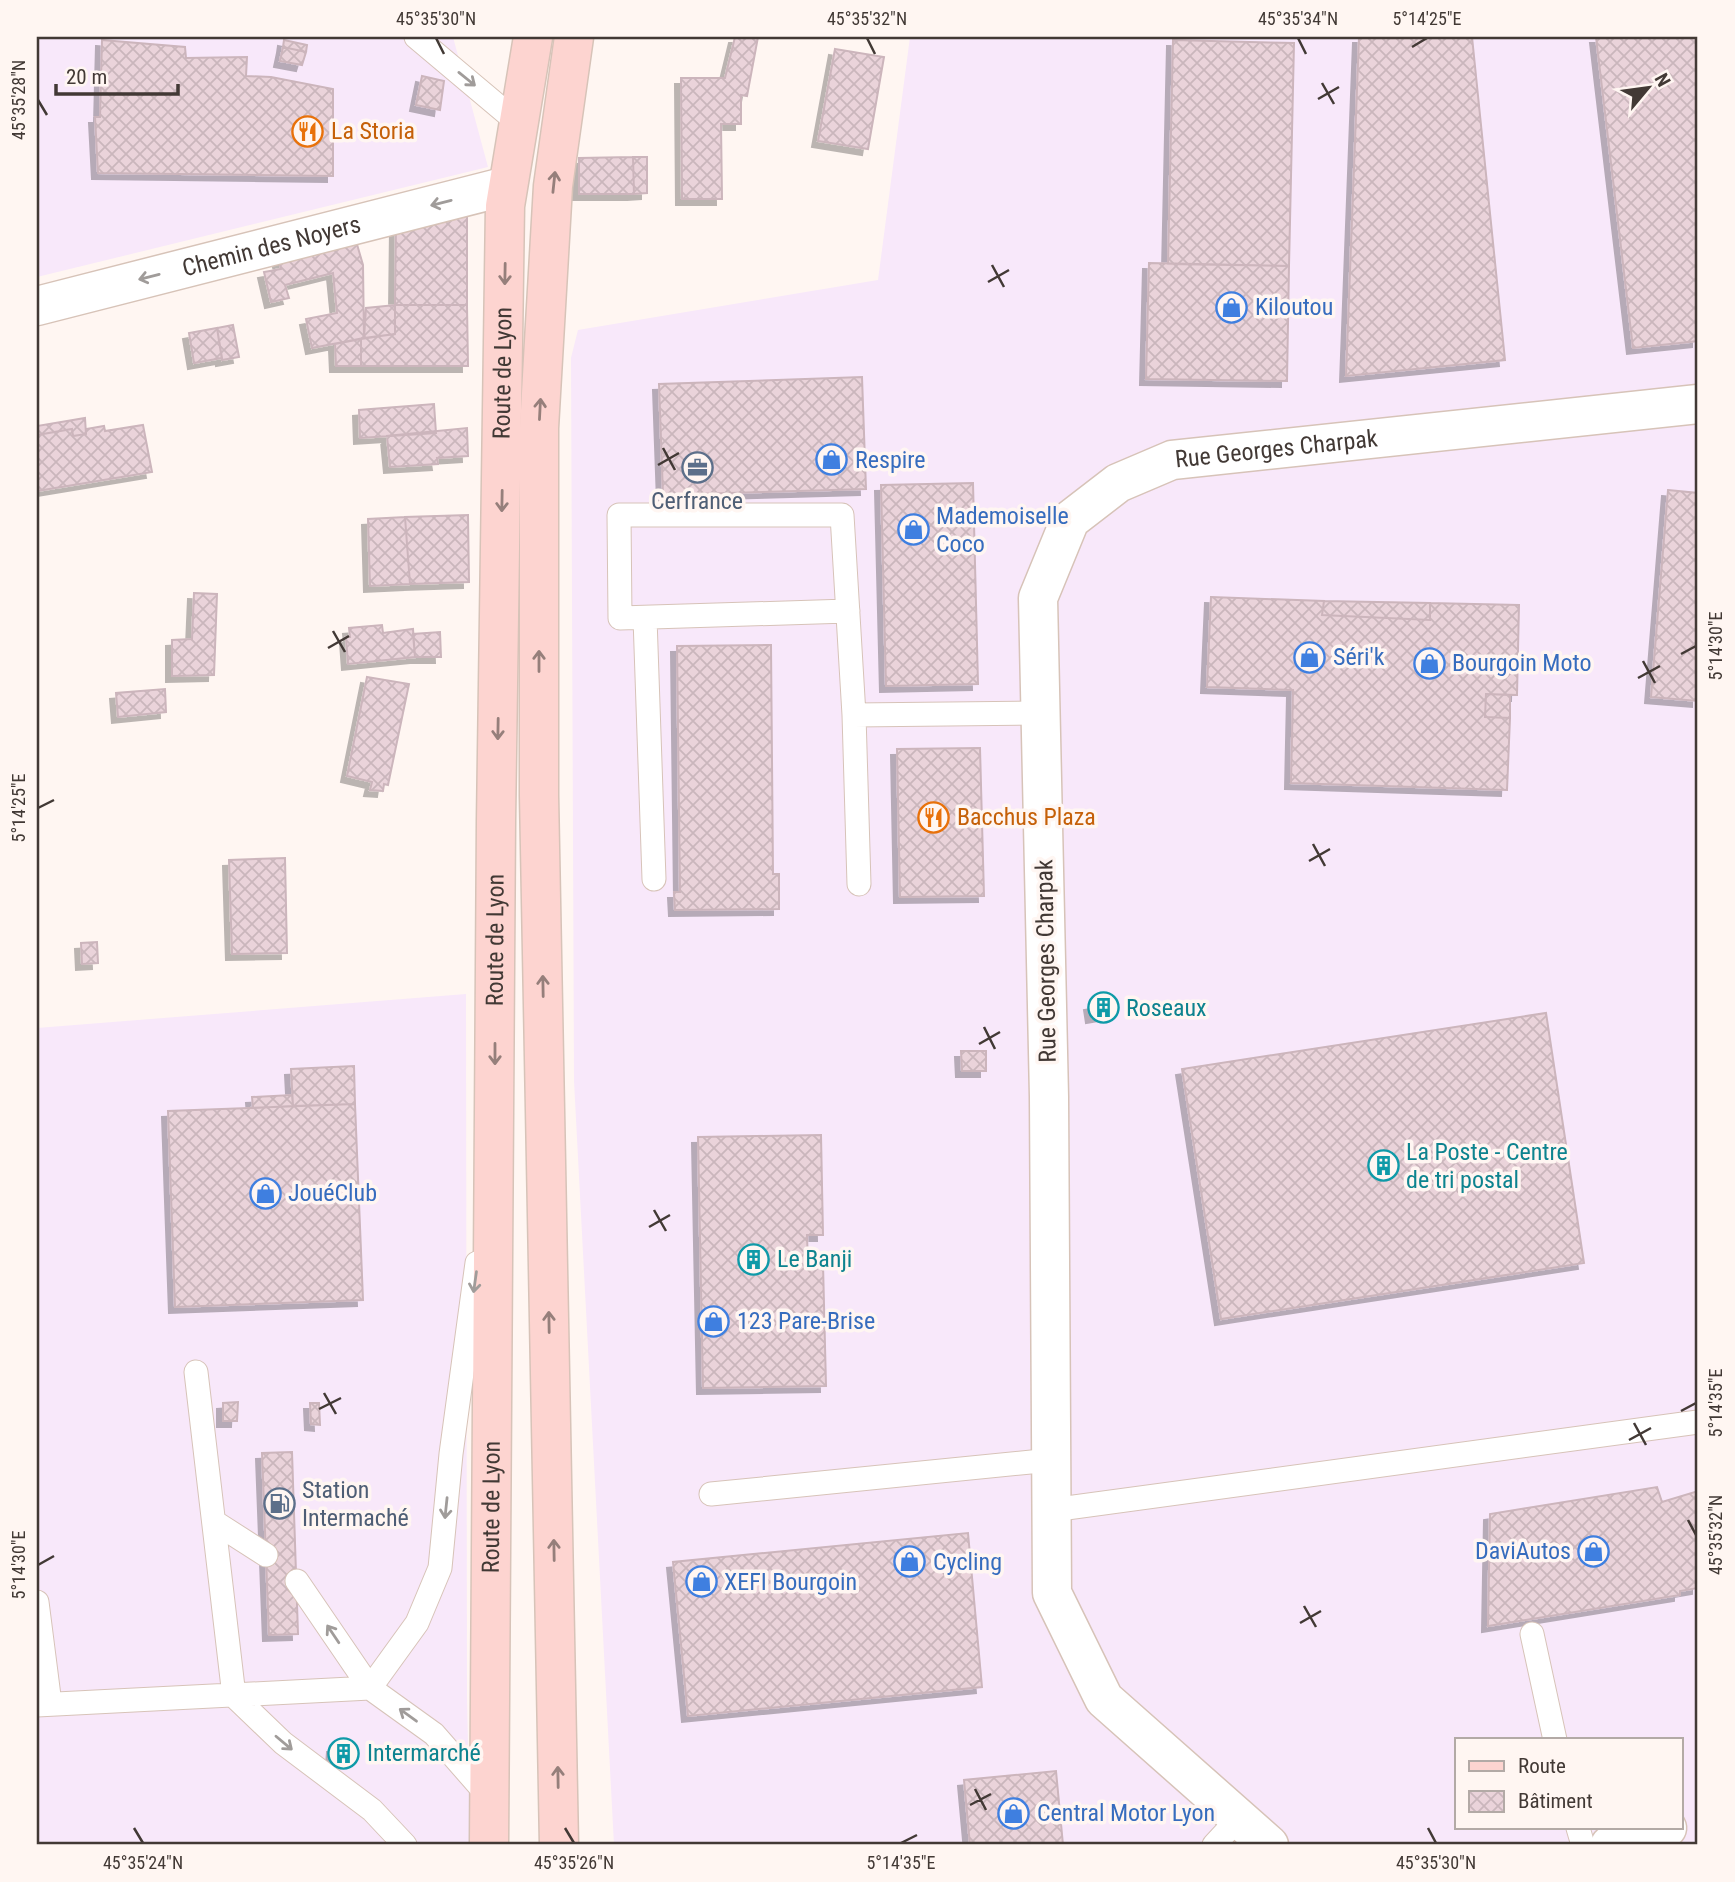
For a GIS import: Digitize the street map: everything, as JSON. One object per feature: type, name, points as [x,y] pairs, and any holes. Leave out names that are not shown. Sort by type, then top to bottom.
[{"type":"main road","name":"Route de Lyon","points":[[489,1845],[494,1142],[507,186],[534,37]]},
{"type":"main road","name":"Route de Lyon","points":[[559,1845],[540,822],[539,428],[553,187],[574,37]]},
{"type":"street","name":"Chemin des Noyers","points":[[37,306],[507,186]]},
{"type":"street","name":"Rue Georges Charpak","points":[[1269,1845],[1226,1832],[1104,1699],[1052,1593],[1048,1057],[1038,598],[1070,520],[1118,484],[1172,460],[1698,404]]},
{"type":"street","points":[[1610,1845],[1664,1829]]},
{"type":"lane","points":[[416,37],[517,122]]},
{"type":"lane","points":[[848,611],[620,618],[619,515],[842,515],[848,611],[854,715],[859,884]]},
{"type":"lane","points":[[645,618],[654,879]]},
{"type":"lane","points":[[854,715],[1040,713]]},
{"type":"lane","points":[[370,1688],[418,1623],[440,1568],[451,1454],[494,1142]]},
{"type":"lane","points":[[196,1372],[216,1523],[234,1696],[283,1743],[372,1810],[405,1845]]},
{"type":"lane","points":[[1052,1510],[1698,1422]]},
{"type":"lane","points":[[711,1494],[1051,1460]]},
{"type":"lane","points":[[216,1523],[266,1556]]},
{"type":"lane","points":[[297,1581],[370,1688],[434,1734],[489,1797],[502,1845]]},
{"type":"lane","points":[[37,1602],[43,1704],[370,1688]]},
{"type":"lane","points":[[1532,1634],[1555,1738]]},
{"type":"shaded area","points":[[37,37],[453,37],[488,167],[37,277]]},
{"type":"shaded area","points":[[910,37],[1698,37],[1698,1845],[614,1845],[574,1081],[571,358],[578,330],[878,280]]},
{"type":"shaded area","points":[[466,994],[467,1697],[470,1845],[37,1845],[37,1028]]},
{"type":"building","points":[[735,37],[758,37],[747,96],[741,95],[741,124],[721,124],[722,199],[682,199],[681,78],[725,78]]},
{"type":"building","points":[[1359,37],[1472,37],[1505,360],[1346,376]]},
{"type":"building","points":[[1596,37],[1698,37],[1698,341],[1633,348]]},
{"type":"building","points":[[102,40],[185,47],[186,58],[247,57],[246,76],[271,77],[333,89],[333,176],[98,173],[95,117],[100,117]]},
{"type":"building","points":[[284,40],[307,45],[306,52],[283,47]]},
{"type":"building","points":[[1173,40],[1294,43],[1289,266],[1168,264]]},
{"type":"building","points":[[283,47],[306,52],[302,65],[280,61]]},
{"type":"building","points":[[835,49],[884,57],[868,149],[818,141]]},
{"type":"building","points":[[422,76],[444,81],[440,110],[416,105]]},
{"type":"building","points":[[633,157],[634,194],[579,194],[579,158]]},
{"type":"building","points":[[633,157],[647,157],[647,193],[634,194]]},
{"type":"building","points":[[467,213],[467,305],[395,305],[396,224]]},
{"type":"building","points":[[354,234],[363,265],[364,338],[312,348],[306,319],[337,313],[333,273],[285,285],[289,298],[271,302],[264,272],[281,269],[277,254]]},
{"type":"building","points":[[1149,263],[1289,266],[1287,381],[1146,379]]},
{"type":"building","points":[[395,305],[467,305],[468,366],[361,366],[361,339],[395,334]]},
{"type":"building","points":[[395,305],[395,334],[364,338],[366,308]]},
{"type":"building","points":[[233,325],[239,357],[222,360],[217,328]]},
{"type":"building","points":[[217,328],[222,358],[194,363],[189,333]]},
{"type":"building","points":[[361,339],[361,366],[336,366],[335,344]]},
{"type":"building","points":[[862,377],[866,489],[663,495],[659,384]]},
{"type":"building","points":[[434,404],[436,433],[360,438],[359,410]]},
{"type":"building","points":[[85,418],[86,434],[73,436],[72,429],[37,435],[37,426]]},
{"type":"building","points":[[143,425],[152,472],[37,491],[37,435],[72,429],[73,436],[86,434],[86,429],[104,426],[105,431]]},
{"type":"building","points":[[467,428],[468,456],[437,458],[438,464],[390,467],[387,436]]},
{"type":"building","points":[[973,483],[978,684],[886,686],[881,485]]},
{"type":"building","points":[[1668,490],[1698,493],[1698,701],[1651,697]]},
{"type":"building","points":[[468,515],[469,582],[410,584],[405,517]]},
{"type":"building","points":[[405,517],[410,584],[370,586],[368,519]]},
{"type":"building","points":[[194,593],[217,594],[214,675],[172,676],[172,640],[192,639]]},
{"type":"building","points":[[1211,597],[1324,601],[1322,615],[1430,620],[1430,603],[1519,605],[1517,695],[1486,694],[1485,717],[1510,718],[1507,790],[1291,783],[1293,690],[1207,687]]},
{"type":"building","points":[[1324,601],[1430,603],[1430,620],[1322,615]]},
{"type":"building","points":[[382,625],[383,633],[413,629],[415,657],[348,664],[346,637],[350,637],[349,628]]},
{"type":"building","points":[[440,632],[441,657],[415,657],[413,634]]},
{"type":"building","points":[[771,645],[773,874],[779,874],[779,909],[675,910],[674,892],[680,892],[677,646]]},
{"type":"building","points":[[367,677],[409,684],[388,785],[384,784],[383,791],[370,790],[372,782],[347,776]]},
{"type":"building","points":[[165,689],[166,712],[118,717],[116,693]]},
{"type":"building","points":[[1486,694],[1510,695],[1510,718],[1485,717]]},
{"type":"building","points":[[980,748],[984,896],[900,897],[897,749]]},
{"type":"building","points":[[285,858],[287,953],[232,954],[229,860]]},
{"type":"building","points":[[97,942],[98,963],[82,964],[81,943]]},
{"type":"building","name":"Roseaux","points":[[1115,1000],[1116,1013],[1092,1017],[1090,1004]]},
{"type":"building","name":"La Poste - Centre de tri postal","points":[[1546,1013],[1584,1263],[1221,1319],[1182,1069]]},
{"type":"building","points":[[961,1051],[986,1051],[986,1071],[962,1071]]},
{"type":"building","points":[[354,1066],[355,1104],[293,1106],[291,1069]]},
{"type":"building","points":[[292,1095],[293,1106],[253,1108],[252,1097]]},
{"type":"building","name":"JouéClub","points":[[355,1104],[363,1300],[175,1307],[168,1111]]},
{"type":"building","name":"Le Banji","points":[[821,1135],[823,1235],[807,1235],[808,1264],[823,1264],[826,1386],[703,1388],[698,1137]]},
{"type":"building","points":[[238,1402],[237,1421],[223,1421],[223,1403]]},
{"type":"building","points":[[310,1403],[319,1403],[320,1425],[311,1424]]},
{"type":"building","name":"Station Intermaché","points":[[292,1452],[298,1634],[269,1635],[262,1453]]},
{"type":"building","name":"DaviAutos","points":[[1657,1487],[1662,1502],[1698,1491],[1698,1588],[1680,1591],[1680,1595],[1488,1626],[1490,1514]]},
{"type":"building","points":[[968,1533],[982,1687],[688,1716],[673,1562]]},
{"type":"building","name":"Intermarché","points":[[333,1746],[356,1747],[356,1760],[332,1760]]},
{"type":"building","name":"Central Motor Lyon","points":[[1056,1771],[1063,1845],[970,1845],[964,1780]]},
{"type":"place","name":"La Storia","points":[[308,131]]},
{"type":"place","name":"Kiloutou","points":[[1232,307]]},
{"type":"place","name":"Respire","points":[[832,460]]},
{"type":"place","name":"Cerfrance","points":[[697,467]]},
{"type":"place","name":"Mademoiselle Coco","points":[[913,530]]},
{"type":"place","name":"Séri'k","points":[[1310,657]]},
{"type":"place","name":"Bourgoin Moto","points":[[1429,663]]},
{"type":"place","name":"Bacchus Plaza","points":[[934,817]]},
{"type":"place","name":"Roseaux","points":[[1103,1008]]},
{"type":"place","name":"La Poste - Centre de tri postal","points":[[1383,1166]]},
{"type":"place","name":"JouéClub","points":[[265,1193]]},
{"type":"place","name":"Le Banji","points":[[754,1259]]},
{"type":"place","name":"123 Pare-Brise","points":[[714,1321]]},
{"type":"place","name":"Station Intermaché","points":[[279,1504]]},
{"type":"place","name":"DaviAutos","points":[[1594,1551]]},
{"type":"place","name":"Cycling","points":[[910,1562]]},
{"type":"place","name":"XEFI Bourgoin","points":[[701,1582]]},
{"type":"place","name":"Intermarché","points":[[344,1753]]},
{"type":"place","name":"Central Motor Lyon","points":[[1014,1813]]}]
